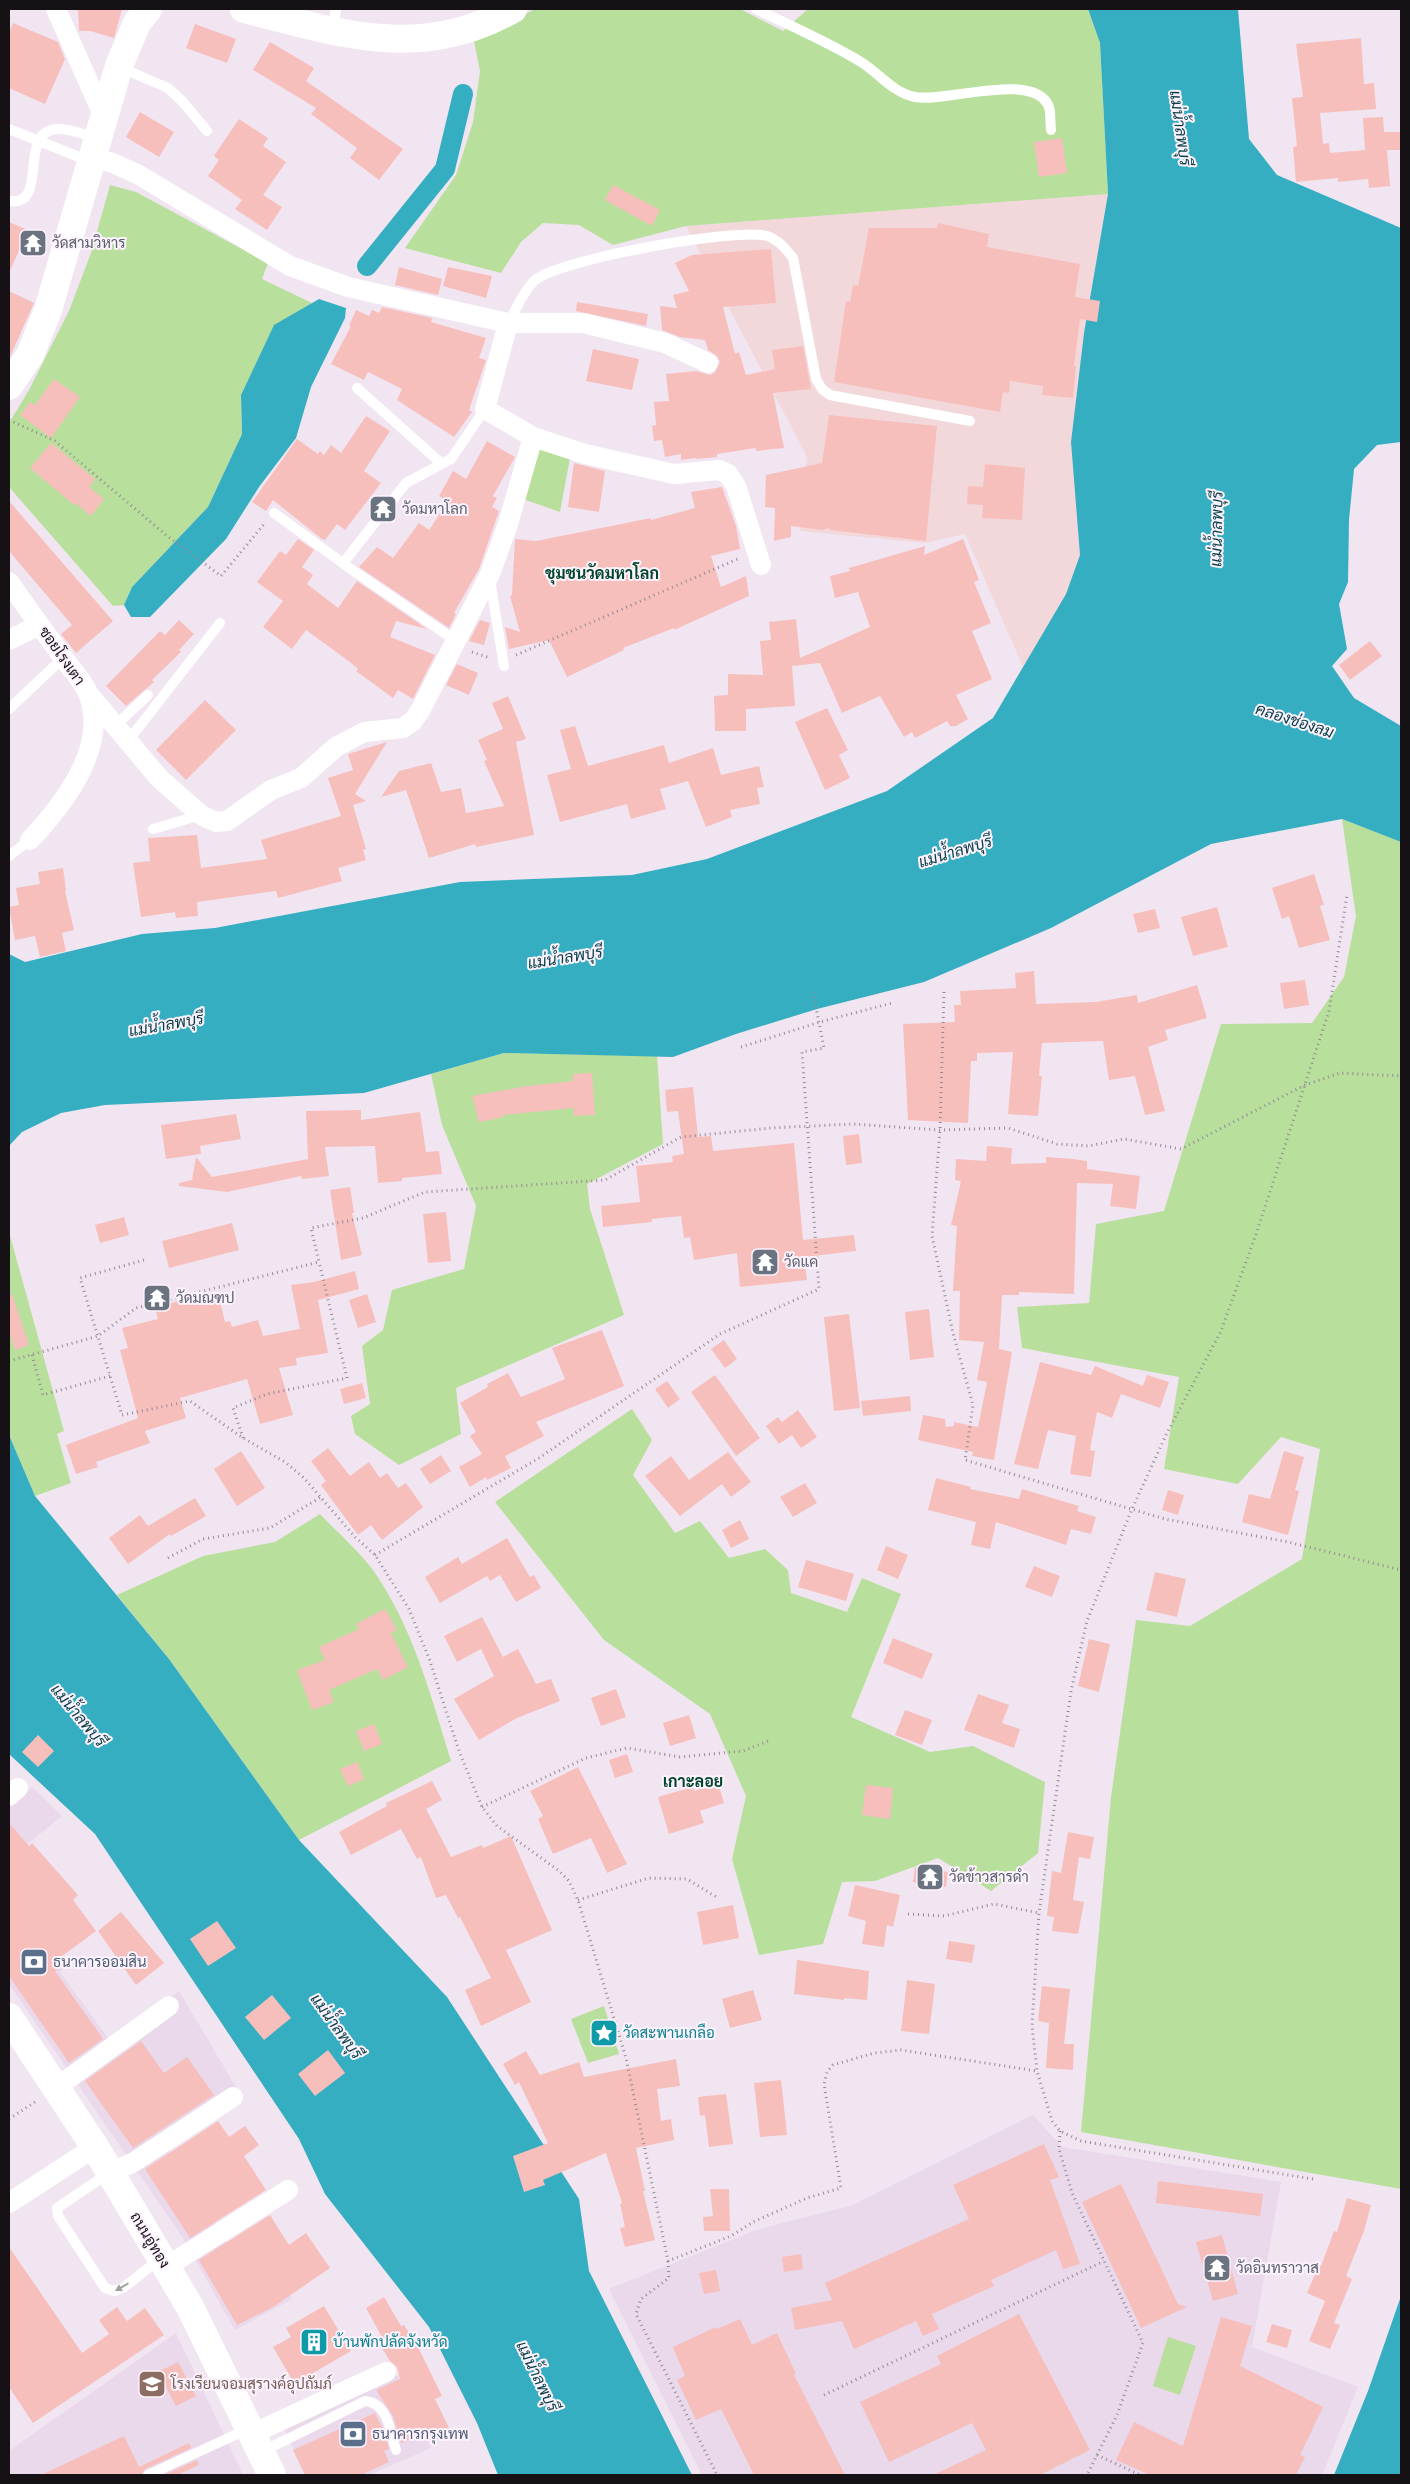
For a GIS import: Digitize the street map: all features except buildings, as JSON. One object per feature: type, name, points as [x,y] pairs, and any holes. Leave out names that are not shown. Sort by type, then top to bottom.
[{"type":"main road","points":[[244,9],[334,20],[383,40],[425,39],[465,31],[513,9]]},
{"type":"main road","points":[[9,386],[30,355],[48,310],[118,66],[131,35],[146,10]]},
{"type":"main road","name":"ถนนอู่ทอง","points":[[9,2017],[95,2147],[190,2307],[258,2448]]},
{"type":"street","points":[[56,9],[98,138],[113,163],[138,175],[290,266],[348,287],[508,323],[583,323],[665,343],[708,363]]},
{"type":"street","points":[[508,323],[485,408],[533,437],[586,454],[674,474],[719,470],[728,474],[736,486],[759,558]]},
{"type":"street","points":[[87,692],[159,778],[201,815],[216,822],[227,821],[271,790],[301,778],[336,747],[364,732],[403,728],[414,721],[490,574],[508,524],[533,437]]},
{"type":"street","name":"ซอยโรงเตา","points":[[9,582],[87,692],[94,722],[89,751],[67,797],[56,813],[30,840]]},
{"type":"street","points":[[9,640],[39,625]]},
{"type":"street","points":[[57,2087],[169,2006]]},
{"type":"street","points":[[110,2173],[134,2162],[233,2097]]},
{"type":"street","points":[[9,2203],[95,2147]]},
{"type":"street","points":[[163,2263],[288,2190]]},
{"type":"street","points":[[258,2448],[386,2372]]},
{"type":"lane","points":[[756,9],[863,63],[888,84],[914,97],[941,98],[999,89],[1026,90],[1041,97],[1049,107],[1051,130]]},
{"type":"lane","points":[[118,66],[168,88],[182,100],[207,131]]},
{"type":"lane","points":[[9,129],[80,157],[98,138]]},
{"type":"lane","points":[[9,201],[14,202],[25,198],[32,185],[37,140],[44,132],[59,129],[98,138]]},
{"type":"lane","points":[[508,323],[535,280],[562,269],[606,256],[692,238],[766,236],[782,244],[793,258],[816,379],[822,389],[830,395],[970,421]]},
{"type":"lane","points":[[357,388],[442,464]]},
{"type":"lane","points":[[344,562],[406,483],[450,460],[485,408]]},
{"type":"lane","points":[[274,513],[454,643]]},
{"type":"lane","points":[[490,574],[503,664]]},
{"type":"lane","points":[[122,733],[220,623]]},
{"type":"lane","points":[[9,709],[63,658]]},
{"type":"lane","points":[[122,733],[148,696]]},
{"type":"lane","points":[[154,829],[201,815]]},
{"type":"lane","points":[[9,856],[30,840]]},
{"type":"lane","points":[[110,2173],[57,2208],[58,2216],[105,2288],[114,2292],[163,2263]]},
{"type":"lane","points":[[148,2475],[258,2448],[365,2401],[374,2402],[382,2407],[396,2450]]},
{"type":"path","points":[[9,420],[55,441],[166,535],[221,576],[274,513]]},
{"type":"path","points":[[454,643],[503,664],[759,558]]},
{"type":"path","points":[[1313,2179],[1081,2141],[1060,2131],[1052,2121],[1037,2070],[1032,2026],[1039,1913],[1071,1691],[1087,1621],[1132,1509],[1166,1435],[1221,1331],[1256,1234],[1283,1146],[1329,1010],[1347,895]]},
{"type":"path","points":[[375,1555],[539,1458],[720,1334],[820,1289],[806,1126],[802,1052],[824,1048],[813,992]]},
{"type":"path","points":[[944,992],[940,1130],[932,1236],[953,1333],[973,1405],[965,1460],[1165,1519],[1288,1542],[1401,1570]]},
{"type":"path","points":[[740,1047],[820,1022],[892,1003]]},
{"type":"path","points":[[242,1438],[233,1408],[267,1394],[347,1378],[311,1228],[363,1218],[425,1192],[605,1180],[681,1137],[806,1126],[853,1124],[940,1130],[1008,1128],[1057,1144],[1089,1146],[1124,1139],[1181,1149],[1305,1085],[1340,1073],[1401,1076]]},
{"type":"path","points":[[144,1260],[80,1278],[122,1415],[190,1401],[242,1438],[286,1462],[304,1478],[355,1537],[375,1555],[409,1609],[430,1661],[460,1752],[482,1807],[497,1826],[569,1880],[578,1900],[626,2058],[668,2260],[669,2278],[641,2299],[636,2314],[717,2475]]},
{"type":"path","points":[[9,1361],[98,1336],[136,1308],[319,1262]]},
{"type":"path","points":[[32,1355],[43,1394],[110,1376]]},
{"type":"path","points":[[168,1558],[204,1539],[270,1528],[322,1497]]},
{"type":"path","points":[[482,1807],[586,1758],[627,1748],[680,1757],[743,1751],[771,1740]]},
{"type":"path","points":[[578,1900],[649,1878],[687,1879],[718,1898]]},
{"type":"path","points":[[908,1914],[944,1916],[994,1904],[1039,1913]]},
{"type":"path","points":[[668,2260],[731,2236],[753,2222],[807,2198],[841,2188],[824,2084],[826,2072],[833,2065],[874,2053],[901,2050],[1037,2070]]},
{"type":"path","points":[[9,2119],[57,2087]]},
{"type":"path","points":[[1060,2131],[1059,2149],[1072,2193],[1143,2343],[1117,2415],[1087,2475]]},
{"type":"path","points":[[824,2395],[1104,2261]]},
{"type":"path","points":[[1097,2455],[1140,2475]]},
{"type":"shaded area","points":[[1108,194],[1084,333],[1071,442],[1080,555],[1066,594],[1023,667],[965,534],[925,543],[800,531],[807,457],[686,226]]},
{"type":"shaded area","points":[[32,1787],[62,1816],[9,1859],[9,1806]]},
{"type":"shaded area","points":[[9,1898],[33,1933],[39,1929],[67,1967],[60,1972],[110,2041],[179,1991],[243,2099],[168,2147],[247,2275],[280,2277],[292,2299],[235,2330],[183,2238],[9,1984]]},
{"type":"shaded area","points":[[1033,2115],[1062,2147],[1281,2182],[1252,2347],[1358,2387],[1322,2475],[702,2475],[609,2289],[759,2229],[853,2205]]},
{"type":"shaded area","name":"โรงเรียนจอมสุรางค์อุปถัมภ์","points":[[176,2333],[243,2475],[9,2475],[9,2451]]},
{"type":"shaded area","points":[[397,2375],[431,2448],[369,2475],[305,2475],[283,2425]]},
{"type":"green space","points":[[535,9],[740,9],[783,31],[808,9],[1088,9],[1100,43],[1108,194],[686,226],[613,245],[579,225],[543,223],[521,242],[501,273],[405,248],[456,175],[473,122],[480,71],[474,41]]},
{"type":"green space","points":[[110,185],[136,192],[268,263],[262,279],[312,303],[274,326],[241,395],[242,434],[208,507],[132,587],[124,605],[113,606],[9,487],[9,423],[29,390],[69,311],[91,253]]},
{"type":"green space","points":[[534,446],[570,458],[560,512],[520,498]]},
{"type":"green space","points":[[1342,819],[1401,842],[1401,2189],[1081,2132],[1111,1797],[1136,1620],[1190,1626],[1302,1559],[1320,1449],[1281,1437],[1238,1484],[1164,1469],[1179,1377],[1022,1348],[1017,1307],[1089,1303],[1096,1224],[1164,1211],[1221,1024],[1312,1023],[1344,977],[1356,916]]},
{"type":"green space","points":[[504,1053],[657,1056],[663,1144],[587,1184],[590,1209],[624,1315],[456,1388],[461,1434],[399,1465],[355,1434],[351,1416],[370,1404],[362,1346],[383,1330],[392,1290],[464,1269],[476,1206],[442,1125],[431,1074]]},
{"type":"green space","points":[[9,1232],[64,1431],[57,1434],[71,1483],[35,1496],[9,1435]]},
{"type":"green space","points":[[632,1409],[652,1440],[633,1475],[675,1533],[700,1521],[729,1558],[765,1549],[788,1570],[791,1593],[847,1612],[862,1578],[901,1594],[851,1717],[930,1752],[973,1746],[1045,1782],[1038,1853],[991,1891],[938,1858],[875,1881],[842,1882],[823,1944],[759,1955],[732,1859],[746,1796],[710,1714],[604,1640],[495,1502]]},
{"type":"green space","points":[[320,1514],[367,1563],[387,1592],[420,1662],[451,1761],[299,1840],[169,1659],[117,1595],[203,1556],[275,1542]]},
{"type":"green space","points":[[604,2006],[619,2054],[588,2063],[571,2019]]},
{"type":"green space","points":[[1168,2337],[1196,2346],[1180,2395],[1153,2386]]},
{"type":"water","points":[[1088,9],[1238,9],[1249,139],[1277,175],[1401,228],[1401,442],[1377,445],[1354,469],[1349,520],[1348,582],[1339,604],[1347,649],[1332,666],[1354,698],[1401,726],[1401,842],[1342,819],[1211,844],[1051,928],[924,982],[817,1009],[736,1034],[673,1057],[504,1053],[364,1093],[105,1105],[61,1113],[22,1132],[9,1146],[9,954],[25,962],[142,934],[215,928],[460,882],[632,875],[707,859],[887,791],[993,718],[1066,594],[1080,555],[1071,442],[1084,333],[1108,194],[1100,43]]},
{"type":"water","points":[[319,299],[346,308],[345,318],[311,387],[296,438],[259,487],[226,539],[150,617],[131,617],[124,605],[132,587],[208,507],[242,434],[241,395],[274,325]]},
{"type":"water","name":"แม่น้ำลพบุรี","points":[[9,1435],[35,1496],[169,1659],[299,1840],[447,1997],[579,2199],[589,2271],[692,2475],[498,2475],[477,2423],[429,2327],[325,2194],[299,2139],[95,1834],[9,1754]]},
{"type":"water","points":[[1401,2296],[1401,2475],[1334,2475],[1368,2391]]},
{"type":"waterway","points":[[367,266],[445,169],[463,94]]},
{"type":"place","name":"วัดสามวิหาร","points":[[33,243]]},
{"type":"place","name":"วัดมหาโลก","points":[[383,509]]},
{"type":"place","name":"วัดแค","points":[[765,1262]]},
{"type":"place","name":"วัดมณฑป","points":[[157,1298]]},
{"type":"place","name":"วัดข้าวสารดำ","points":[[930,1877]]},
{"type":"place","name":"ธนาคารออมสิน","points":[[34,1962]]},
{"type":"place","name":"วัดสะพานเกลือ","points":[[604,2033]]},
{"type":"place","name":"วัดอินทราวาส","points":[[1217,2268]]},
{"type":"place","name":"บ้านพักปลัดจังหวัด","points":[[314,2342]]},
{"type":"place","name":"โรงเรียนจอมสุรางค์อุปถัมภ์","points":[[152,2384]]},
{"type":"place","name":"ธนาคารกรุงเทพ","points":[[353,2434]]},
{"type":"district","name":"ชุมชนวัดมหาโลก","points":[[602,573]]},
{"type":"district","name":"เกาะลอย","points":[[693,1781]]},
{"type":"water label","name":"คลองช่องลม","points":[[1295,720]]}]
